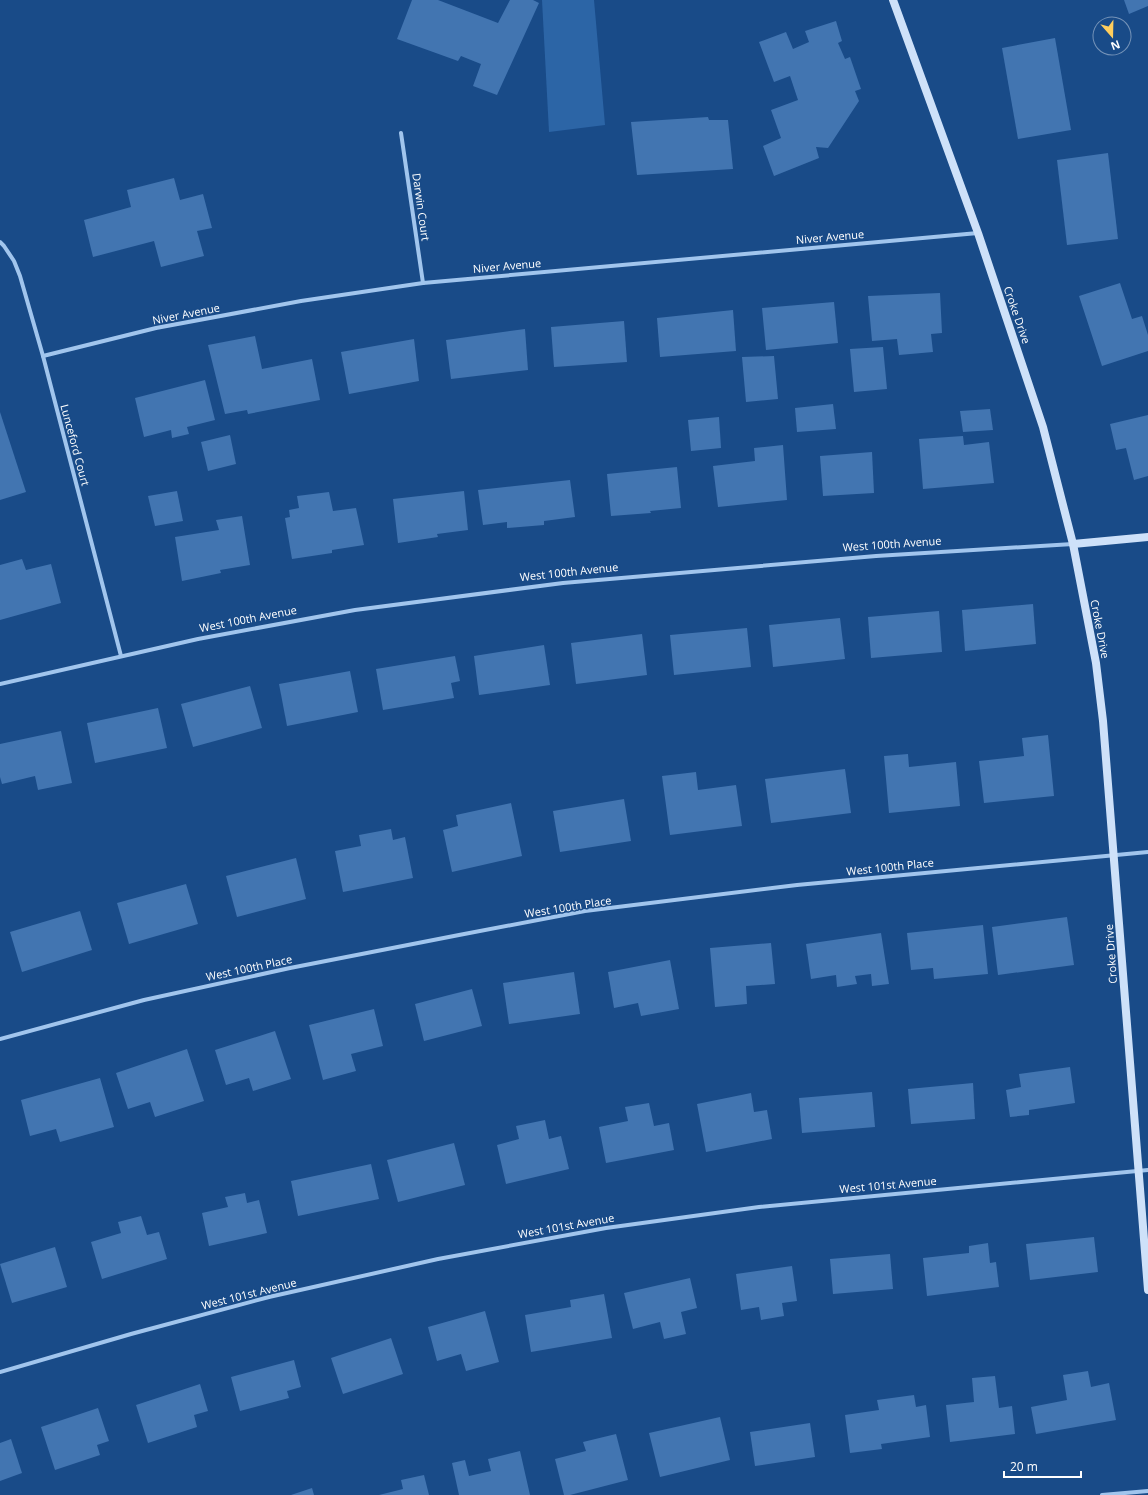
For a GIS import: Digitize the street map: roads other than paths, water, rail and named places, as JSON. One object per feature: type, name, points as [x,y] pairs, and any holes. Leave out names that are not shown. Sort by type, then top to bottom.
[{"type":"street","name":"Croke Drive","points":[[893,0],[978,233],[1043,427],[1073,544],[1096,663],[1103,721],[1148,1290]]},
{"type":"street","name":"Darwin Court","points":[[401,133],[423,282]]},
{"type":"street","name":"Niver Avenue","points":[[43,356],[156,328],[301,301],[423,282],[978,233]]},
{"type":"street","name":"Lunceford Court","points":[[0,242],[14,261],[43,356],[121,656]]},
{"type":"street","name":"West 100th Avenue","points":[[0,684],[205,638],[355,610],[563,583],[876,556],[1073,544],[1148,537]]},
{"type":"street","name":"West 100th Place","points":[[0,1039],[144,1000],[290,968],[585,912],[797,885],[1148,852]]},
{"type":"street","name":"West 101st Avenue","points":[[0,1372],[131,1334],[269,1297],[438,1259],[606,1228],[759,1207],[1148,1170]]},
{"type":"street","points":[[1102,1495],[1148,1491]]}]
